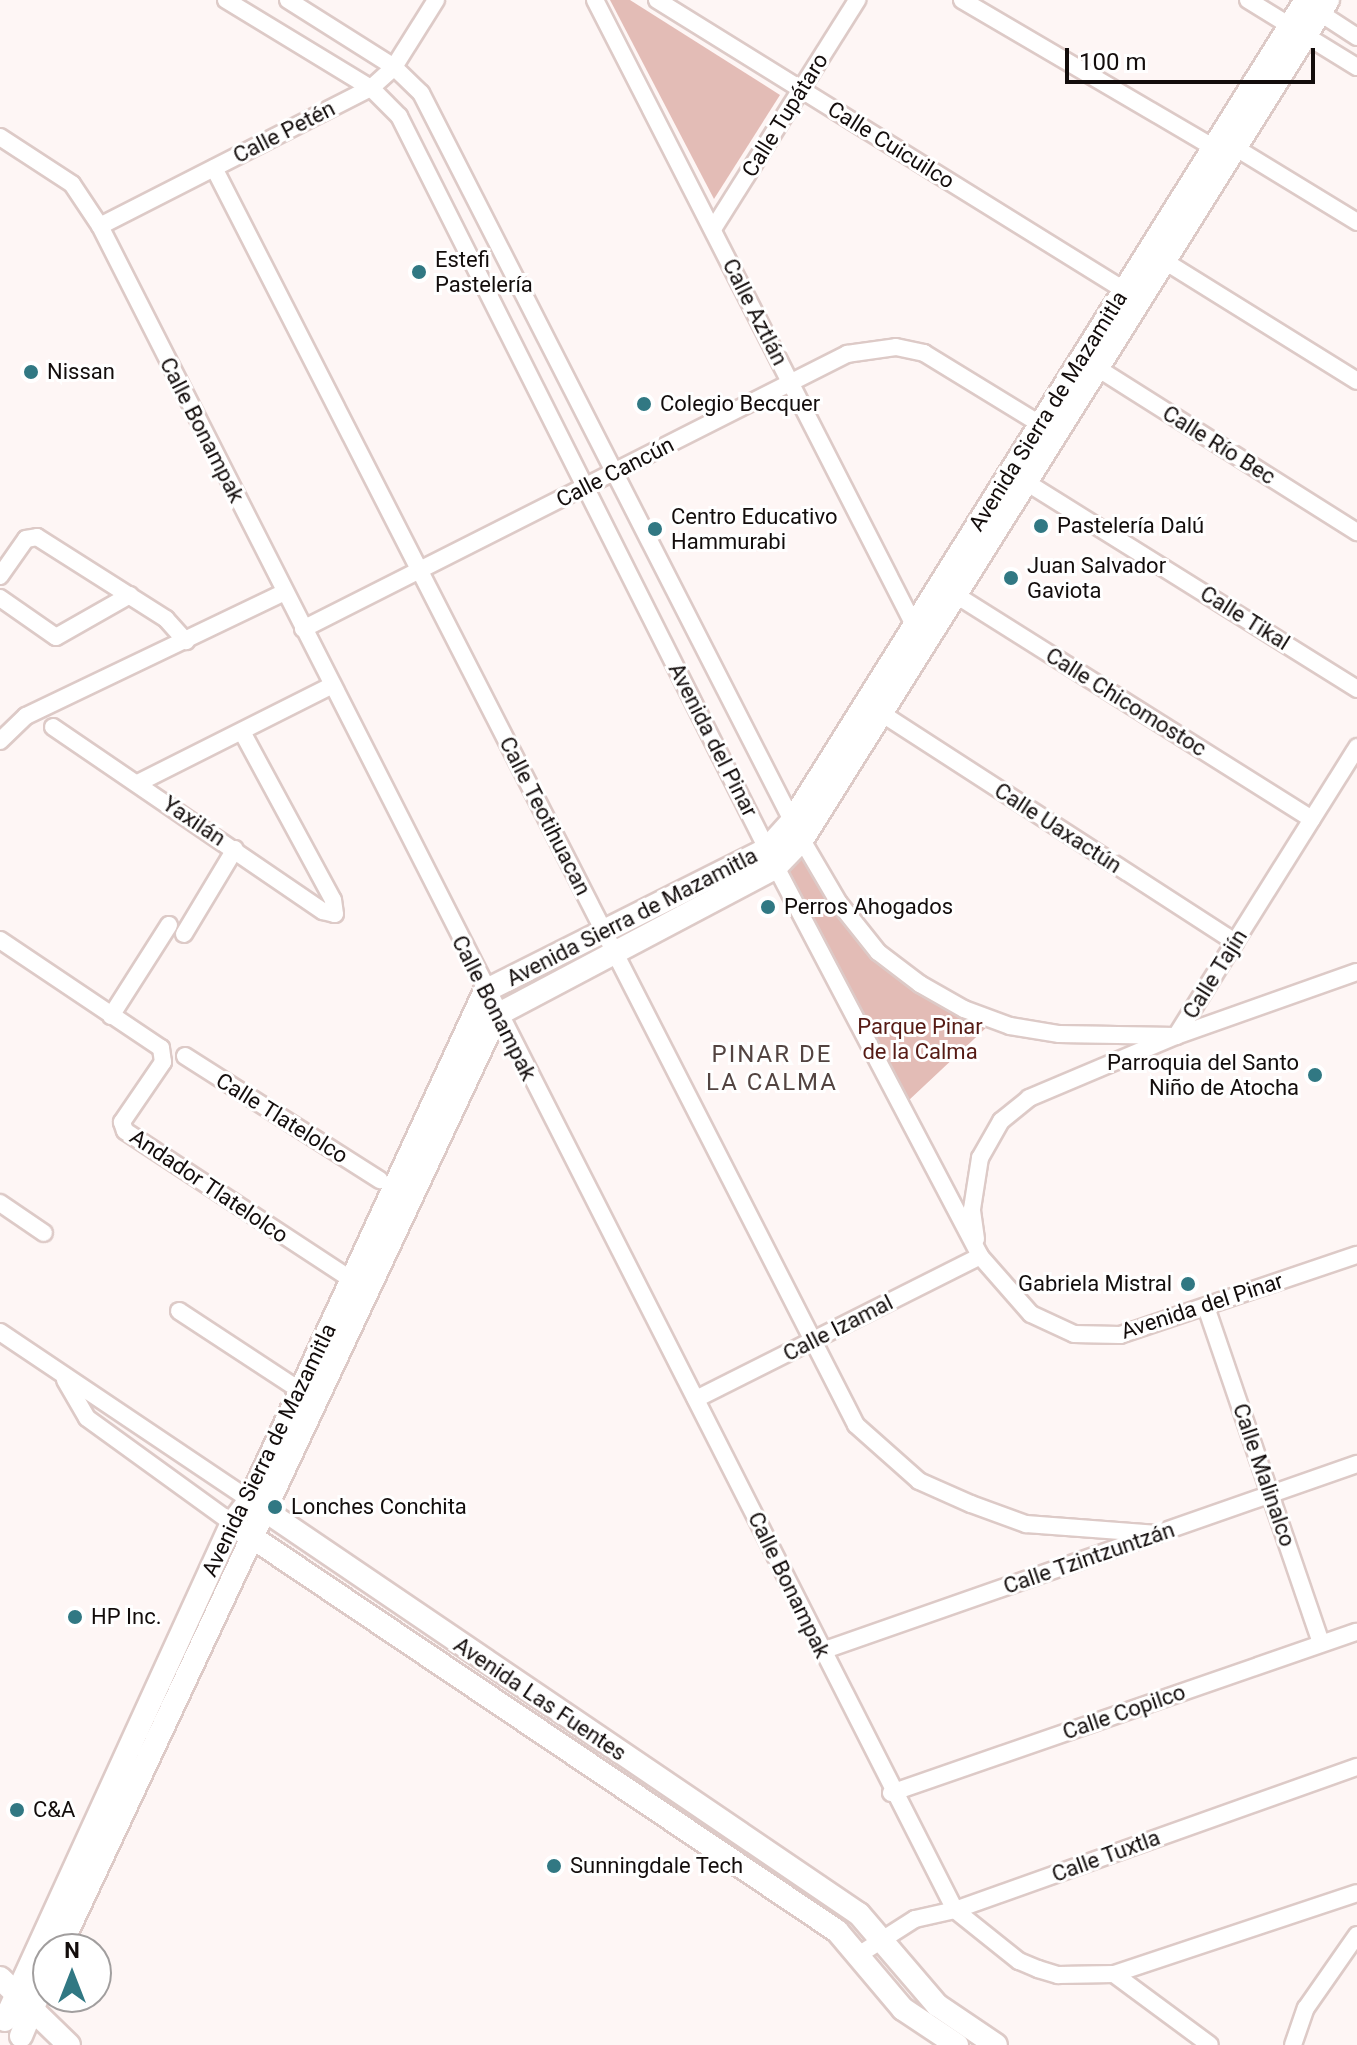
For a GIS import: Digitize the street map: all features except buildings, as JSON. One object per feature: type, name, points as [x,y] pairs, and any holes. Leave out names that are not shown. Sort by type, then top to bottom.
[{"type":"street","name":"Avenida del Pinar","points":[[226,0],[371,88],[399,116],[772,858],[980,1256],[1031,1314],[1074,1334],[1120,1335],[1357,1255]]},
{"type":"street","name":"Avenida del Pinar","points":[[288,0],[394,67],[421,93],[797,830],[860,932],[898,968],[942,998],[1034,1030],[1176,1036],[1357,972]]},
{"type":"street","name":"Calle Petén","points":[[100,226],[371,88],[394,67],[436,0]]},
{"type":"street","name":"Calle Aztlán","points":[[595,0],[914,625]]},
{"type":"street","name":"Calle Cuicuilco","points":[[657,0],[1124,290]]},
{"type":"street","name":"Calle Tupátaro","points":[[713,229],[857,0]]},
{"type":"street","points":[[962,0],[1213,147],[1236,148],[1357,222]]},
{"type":"street","points":[[1248,0],[1357,67]]},
{"type":"street","points":[[1312,3],[1357,37]]},
{"type":"street","name":"Avenida Sierra de Mazamitla","points":[[1089,363],[1124,290],[1156,256],[1236,148],[1312,3]]},
{"type":"street","name":"Avenida Sierra de Mazamitla","points":[[258,1506],[301,1391],[361,1285],[485,991],[610,941],[772,858],[797,830],[881,713],[948,590],[1156,256],[1213,147],[1298,31]]},
{"type":"street","name":"Calle Bonampak","points":[[0,137],[72,184],[100,226],[497,1015],[696,1399],[891,1793],[955,1910]]},
{"type":"street","name":"Calle Teotihuacan","points":[[214,168],[856,1425],[919,1481],[1026,1524],[1158,1534]]},
{"type":"street","points":[[1156,256],[1357,381]]},
{"type":"street","name":"Calle Cancún","points":[[303,629],[847,354],[911,349],[937,359],[1048,429]]},
{"type":"street","name":"Calle Río Bec","points":[[1089,363],[1357,532]]},
{"type":"street","name":"Calle Tikal","points":[[1018,477],[1357,689]]},
{"type":"street","points":[[0,576],[22,543],[37,537],[166,619],[186,641]]},
{"type":"street","name":"Avenida Sierra de Mazamitla","points":[[797,830],[914,625],[948,590]]},
{"type":"street","name":"Calle Chicomostoc","points":[[948,590],[1312,819]]},
{"type":"street","points":[[0,741],[7,718],[186,641],[283,593]]},
{"type":"street","points":[[0,598],[56,637],[130,595]]},
{"type":"street","points":[[138,783],[331,686]]},
{"type":"street","name":"Calle Uaxactún","points":[[881,713],[1235,942]]},
{"type":"street","name":"Yaxilán","points":[[53,727],[323,911],[335,914],[333,900],[242,732]]},
{"type":"street","name":"Calle Tajín","points":[[980,1256],[972,1209],[977,1173],[986,1142],[1001,1121],[1029,1098],[1176,1036],[1357,747]]},
{"type":"street","points":[[0,940],[111,1016],[235,849]]},
{"type":"street","name":"Avenida Sierra de Mazamitla","points":[[14,2029],[16,1993],[240,1530],[258,1506],[361,1285],[497,1015],[610,941]]},
{"type":"street","name":"Andador Tlatelolco","points":[[111,1016],[165,1054],[160,1069],[122,1122],[125,1131],[361,1285]]},
{"type":"street","name":"Calle Tlatelolco","points":[[185,1056],[380,1180]]},
{"type":"street","points":[[0,1203],[44,1233]]},
{"type":"street","name":"Calle Izamal","points":[[696,1399],[980,1256]]},
{"type":"street","name":"Calle Malinalco","points":[[1206,1307],[1321,1643]]},
{"type":"street","points":[[179,1311],[301,1391]]},
{"type":"street","name":"Avenida Las Fuentes","points":[[0,1332],[859,1914],[937,2005],[996,2045]]},
{"type":"street","name":"Avenida Las Fuentes","points":[[63,1375],[87,1418],[240,1530],[837,1931],[860,1954],[903,2009],[957,2045]]},
{"type":"street","name":"Calle Tzintzuntzán","points":[[822,1651],[1357,1464]]},
{"type":"street","name":"Avenida Sierra de Mazamitla","points":[[66,1933],[240,1530]]},
{"type":"street","name":"Calle Copilco","points":[[891,1793],[1357,1632]]},
{"type":"street","name":"Calle Tuxtla","points":[[860,1954],[915,1919],[955,1910],[1357,1767]]},
{"type":"street","points":[[955,1910],[1019,1961],[1038,1969],[1058,1975],[1114,1974],[1357,1893]]},
{"type":"street","points":[[1293,2045],[1306,2008],[1357,1935]]},
{"type":"street","points":[[1114,1974],[1210,2045]]},
{"type":"street","points":[[16,1993],[69,2045]]},
{"type":"green space","points":[[610,0],[630,0],[780,95],[714,199]]},
{"type":"green space","name":"Parque Pinar de la Calma","points":[[801,849],[889,967],[925,997],[989,1025],[908,1101],[783,867]]},
{"type":"place","name":"Estefi Pastelería","points":[[419,272]]},
{"type":"place","name":"Nissan","points":[[31,372]]},
{"type":"place","name":"Colegio Becquer","points":[[644,404]]},
{"type":"place","name":"Pastelería Dalú","points":[[1041,526]]},
{"type":"place","name":"Centro Educativo Hammurabi","points":[[655,529]]},
{"type":"place","name":"Juan Salvador Gaviota","points":[[1011,578]]},
{"type":"place","name":"Perros Ahogados","points":[[768,907]]},
{"type":"place","name":"Parroquia del Santo Niño de Atocha","points":[[1315,1075]]},
{"type":"place","name":"Gabriela Mistral","points":[[1188,1284]]},
{"type":"place","name":"Lonches Conchita","points":[[275,1507]]},
{"type":"place","name":"HP Inc.","points":[[75,1617]]},
{"type":"place","name":"C&A","points":[[17,1810]]},
{"type":"place","name":"Sunningdale Tech","points":[[554,1866]]},
{"type":"district","name":"PINAR DE LA CALMA","points":[[772,1069]]}]
